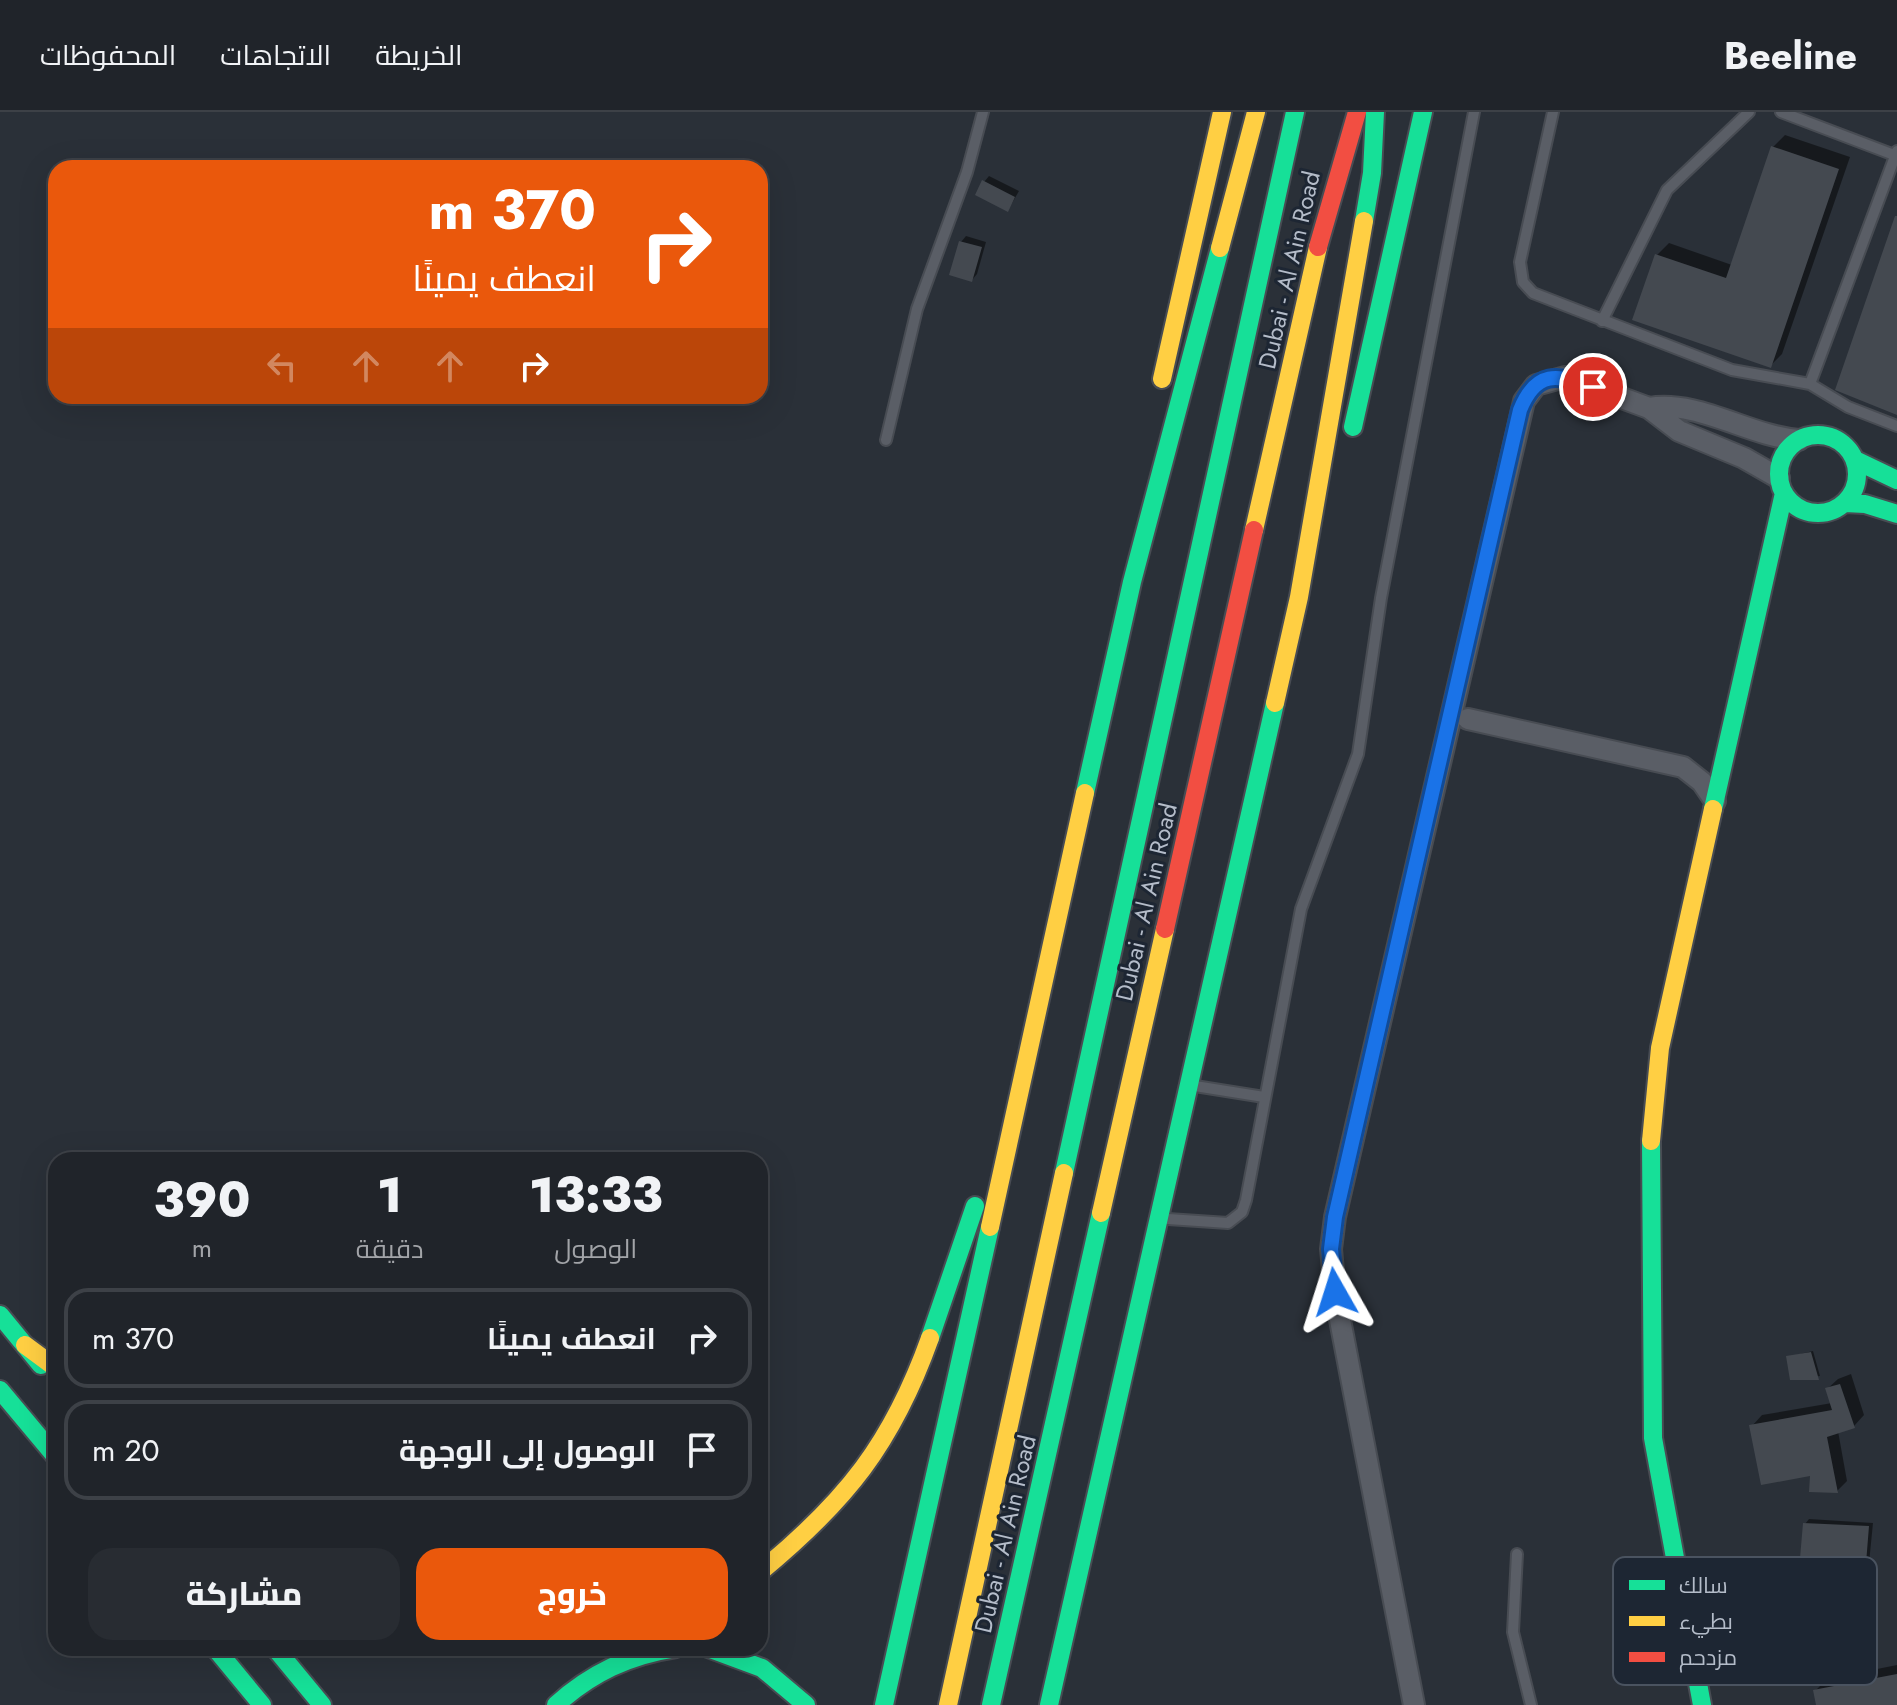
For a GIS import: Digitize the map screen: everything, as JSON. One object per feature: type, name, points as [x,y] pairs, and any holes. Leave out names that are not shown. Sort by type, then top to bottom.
[{"type":"main road","points":[[1157,400],[1222,112]]},
{"type":"main road","points":[[884,1705],[1140,553],[1256,112]]},
{"type":"main road","name":"Dubai - Al Ain Road","points":[[948,1705],[1295,112]]},
{"type":"main road","name":"Dubai - Al Ain Road","points":[[991,1705],[1318,243],[1339,163],[1357,112]]},
{"type":"main road","points":[[1049,1705],[1299,597],[1372,173],[1375,112]]},
{"type":"main road","points":[[1347,450],[1423,112]]},
{"type":"main road","points":[[1674,1557],[1654,1455],[1651,1131],[1656,1069],[1728,748],[1782,485],[1783,456],[1799,440],[1811,436],[1837,440],[1855,460],[1897,480]]},
{"type":"main road","points":[[1140,553],[1137,502],[1144,459]]},
{"type":"main road","points":[[1845,503],[1856,483],[1855,460]]},
{"type":"main road","points":[[1299,597],[1323,536],[1339,477]]},
{"type":"main road","points":[[1782,485],[1792,503],[1814,513],[1827,512],[1845,503],[1865,504],[1897,514]]},
{"type":"main road","points":[[768,1565],[837,1507],[884,1445],[912,1390],[981,1189],[1010,1131]]},
{"type":"main road","points":[[0,1315],[48,1372]]},
{"type":"main road","points":[[25,1345],[48,1362]]},
{"type":"main road","points":[[0,1390],[48,1447]]},
{"type":"main road","points":[[1073,1681],[1085,1550]]},
{"type":"main road","points":[[222,1656],[262,1705]]},
{"type":"main road","points":[[282,1656],[322,1705]]},
{"type":"main road","points":[[556,1705],[584,1680],[610,1665],[636,1656]]},
{"type":"main road","points":[[733,1656],[755,1663],[786,1685],[806,1705]]},
{"type":"main road","points":[[1698,1685],[1702,1705]]},
{"type":"street","points":[[1414,1705],[1335,1295],[1331,1249],[1335,1217],[1520,410],[1536,385],[1565,377],[1649,408],[1679,431],[1744,458],[1782,485]]},
{"type":"street","points":[[1649,408],[1687,408],[1772,437],[1799,440]]},
{"type":"street","points":[[1468,719],[1683,767],[1702,782],[1715,801]]},
{"type":"street","points":[[1683,767],[1707,760],[1728,748]]},
{"type":"lane","points":[[886,440],[917,309],[967,172],[983,112]]},
{"type":"lane","points":[[1159,1218],[1218,1224],[1236,1219],[1246,1200],[1301,909],[1358,754],[1384,582],[1474,112]]},
{"type":"lane","points":[[1553,112],[1520,262],[1521,276],[1528,288],[1539,297],[1732,370],[1810,384],[1848,407],[1897,426]]},
{"type":"lane","points":[[1602,321],[1667,190],[1749,112]]},
{"type":"lane","points":[[1781,112],[1897,154],[1810,384]]},
{"type":"lane","points":[[1189,1085],[1264,1097]]},
{"type":"lane","points":[[1517,1554],[1513,1632],[1531,1705]]},
{"type":"building","points":[[1771,146],[1839,169],[1771,368],[1632,320],[1655,254],[1726,278]]},
{"type":"building","points":[[982,180],[1015,197],[1008,212],[975,195]]},
{"type":"building","points":[[1897,216],[1897,415],[1835,390]]},
{"type":"building","points":[[959,241],[982,247],[972,282],[949,275]]},
{"type":"building","points":[[1811,1352],[1819,1380],[1790,1380],[1786,1356]]},
{"type":"building","points":[[1840,1384],[1855,1428],[1827,1437],[1838,1493],[1809,1492],[1810,1476],[1761,1485],[1749,1425],[1832,1410],[1825,1388]]},
{"type":"building","points":[[1803,1523],[1869,1526],[1867,1557],[1800,1557]]},
{"type":"building","points":[[1897,1674],[1897,1705],[1816,1705],[1813,1690],[1839,1685],[1877,1685],[1877,1678]]},
{"type":"traffic: fast","points":[[1064,1173],[1295,112]]},
{"type":"traffic: fast","points":[[1364,221],[1372,173],[1375,112]]},
{"type":"traffic: fast","points":[[1353,427],[1423,112]]},
{"type":"traffic: fast","points":[[1085,793],[1132,582],[1220,248]]},
{"type":"traffic: fast","points":[[1818,435],[1833,438],[1850,452],[1857,474],[1854,489],[1840,506],[1818,513],[1803,510],[1786,496],[1779,474],[1782,459],[1796,442],[1818,435]]},
{"type":"traffic: fast","points":[[1855,460],[1897,480]]},
{"type":"traffic: fast","points":[[1713,809],[1784,493]]},
{"type":"traffic: fast","points":[[1845,503],[1865,504],[1897,514]]},
{"type":"traffic: fast","points":[[1049,1705],[1275,703]]},
{"type":"traffic: fast","points":[[1651,1141],[1653,1438],[1675,1557]]},
{"type":"traffic: fast","points":[[930,1338],[975,1206]]},
{"type":"traffic: fast","points":[[991,1705],[1101,1213]]},
{"type":"traffic: fast","points":[[884,1705],[990,1227]]},
{"type":"traffic: fast","points":[[0,1315],[41,1365]]},
{"type":"traffic: fast","points":[[0,1390],[48,1447]]},
{"type":"traffic: fast","points":[[222,1656],[262,1705]]},
{"type":"traffic: fast","points":[[282,1656],[322,1705]]},
{"type":"traffic: fast","points":[[556,1705],[597,1675],[640,1656]]},
{"type":"traffic: fast","points":[[730,1656],[762,1668],[806,1705]]},
{"type":"traffic: fast","points":[[1698,1685],[1702,1705]]},
{"type":"traffic: slow","points":[[1162,379],[1222,112]]},
{"type":"traffic: slow","points":[[1220,248],[1256,112]]},
{"type":"traffic: slow","points":[[1275,703],[1299,597],[1364,221]]},
{"type":"traffic: slow","points":[[1254,530],[1318,247]]},
{"type":"traffic: slow","points":[[990,1227],[1085,793]]},
{"type":"traffic: slow","points":[[1651,1141],[1660,1048],[1713,809]]},
{"type":"traffic: slow","points":[[1101,1213],[1165,929]]},
{"type":"traffic: slow","points":[[948,1705],[1064,1173]]},
{"type":"traffic: slow","points":[[768,1565],[818,1520],[863,1468],[900,1409],[930,1338]]},
{"type":"traffic: slow","points":[[25,1345],[48,1362]]},
{"type":"traffic: jam","points":[[1318,247],[1357,112]]},
{"type":"traffic: jam","points":[[1165,929],[1254,530]]},
{"type":"route","points":[[1335,1292],[1331,1265],[1335,1217],[1520,410],[1529,392],[1544,380],[1565,377],[1593,387]]}]
